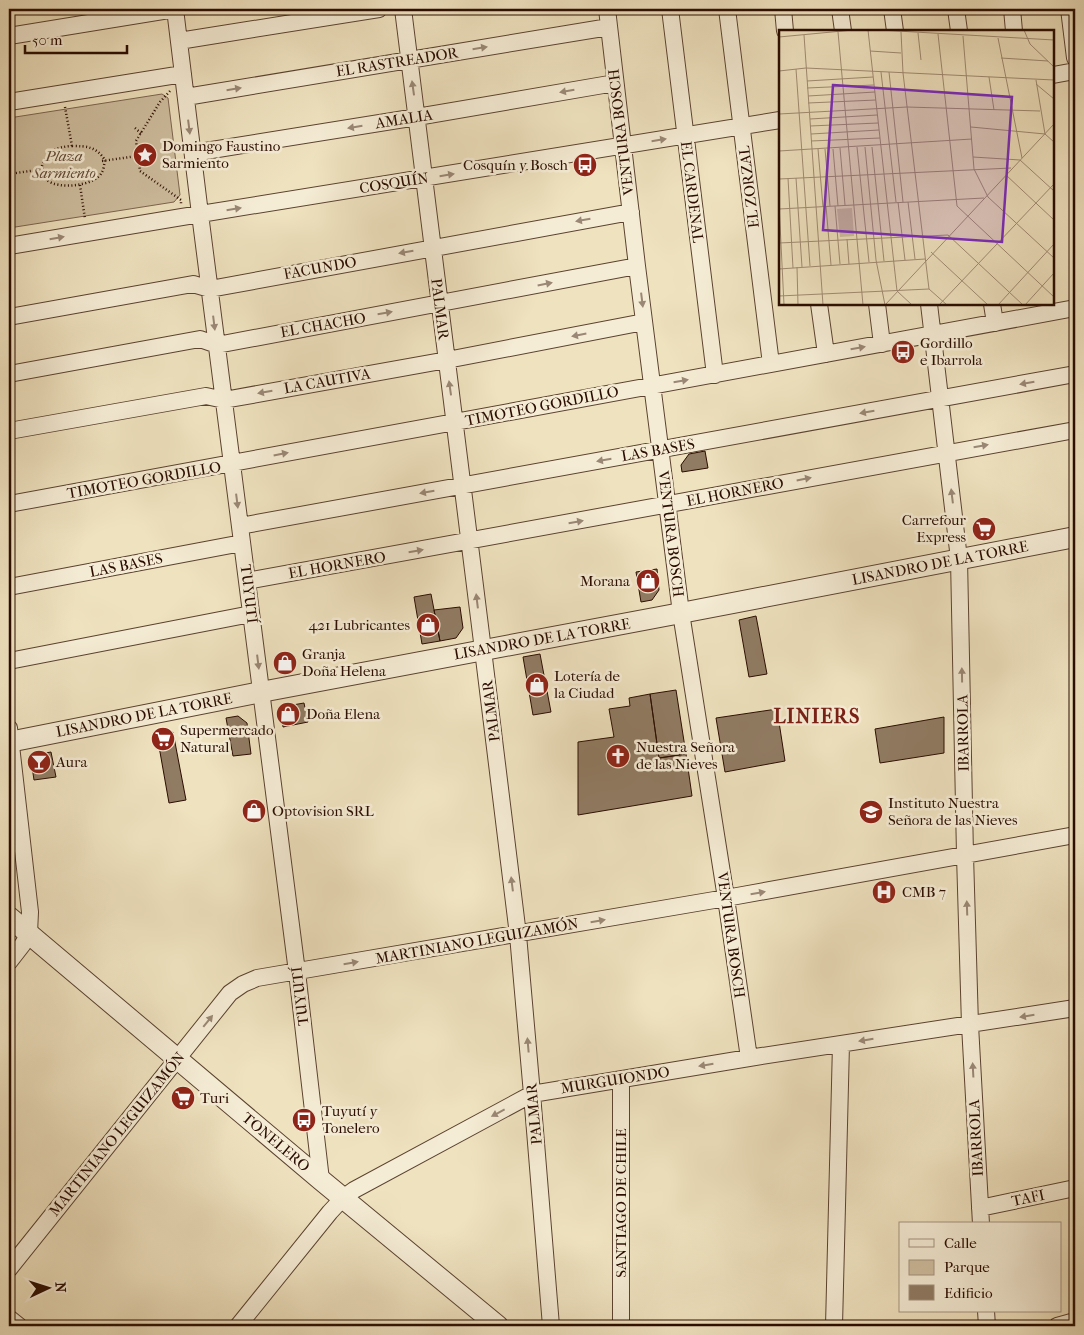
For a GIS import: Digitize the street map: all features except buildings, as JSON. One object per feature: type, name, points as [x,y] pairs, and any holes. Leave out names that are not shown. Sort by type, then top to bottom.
[{"type":"street","points":[[9,36],[175,9]]},
{"type":"street","name":"TUYUTÍ","points":[[175,9],[297,972],[321,1180]]},
{"type":"street","points":[[179,41],[379,9]]},
{"type":"street","name":"PALMAR","points":[[403,9],[518,934],[551,1326]]},
{"type":"street","name":"VENTURA BOSCH","points":[[606,9],[681,613],[749,1058]]},
{"type":"street","name":"EL CARDENAL","points":[[670,9],[715,375]]},
{"type":"street","name":"EL ZORZAL","points":[[727,9],[771,364]]},
{"type":"street","points":[[783,9],[785,30]]},
{"type":"street","points":[[840,9],[843,30]]},
{"type":"street","points":[[892,9],[895,30]]},
{"type":"street","points":[[956,9],[959,30]]},
{"type":"street","points":[[1012,9],[1014,30]]},
{"type":"street","points":[[1069,9],[1075,58]]},
{"type":"street","name":"EL RASTREADOR","points":[[186,97],[609,27]]},
{"type":"street","points":[[1054,75],[1075,71]]},
{"type":"street","points":[[9,102],[183,74]]},
{"type":"street","name":"AMALIA","points":[[193,153],[615,83]]},
{"type":"street","name":"COSQUÍN","points":[[9,246],[182,216],[779,120]]},
{"type":"street","name":"FACUNDO","points":[[9,317],[193,284],[210,289],[631,212]]},
{"type":"street","name":"EL CHACHO","points":[[9,374],[200,339],[217,344],[637,266]]},
{"type":"street","points":[[819,305],[826,354]]},
{"type":"street","points":[[877,305],[882,344]]},
{"type":"street","name":"IBARROLA","points":[[929,305],[959,559],[970,1025],[981,1216]]},
{"type":"street","points":[[992,305],[995,323]]},
{"type":"street","name":"TIMOTEO GORDILLO","points":[[9,504],[995,323],[1050,308],[1075,308]]},
{"type":"street","name":"LA CAUTIVA","points":[[9,431],[206,396],[224,400],[644,322]]},
{"type":"street","name":"LAS BASES","points":[[240,526],[1075,374]]},
{"type":"street","name":"EL HORNERO","points":[[247,582],[1075,430]]},
{"type":"street","name":"LISANDRO DE LA TORRE","points":[[9,738],[681,613],[1075,537]]},
{"type":"street","name":"LAS BASES","points":[[9,587],[242,543]]},
{"type":"street","points":[[9,661],[251,614]]},
{"type":"street","points":[[9,738],[30,912],[29,933],[9,962]]},
{"type":"street","name":"MARTINIANO LEGUIZAMÓN","points":[[9,1268],[230,993],[243,984],[257,978],[726,898],[1075,835]]},
{"type":"street","name":"TONELERO","points":[[9,916],[321,1180],[498,1326]]},
{"type":"street","name":"MURGUIONDO","points":[[238,1326],[343,1198],[354,1190],[532,1094],[749,1058],[1075,1008]]},
{"type":"street","points":[[834,1326],[840,1044]]},
{"type":"street","name":"SANTIAGO DE CHILE","points":[[621,1079],[621,1326]]},
{"type":"street","name":"TAFI","points":[[981,1216],[1075,1188]]},
{"type":"street","points":[[986,1312],[987,1326]]},
{"type":"street","points":[[9,1318],[19,1326]]},
{"type":"street","points":[[1057,1326],[1075,1321]]},
{"type":"path","points":[[165,96],[136,141],[140,171],[181,200],[182,216]]},
{"type":"path","points":[[66,109],[72,146]]},
{"type":"path","points":[[135,128],[142,134]]},
{"type":"path","points":[[62,147],[91,147],[99,152],[103,161],[102,174],[80,185],[56,184],[47,180],[43,169],[44,158],[62,147]]},
{"type":"path","points":[[103,161],[138,156]]},
{"type":"path","points":[[9,174],[43,169]]},
{"type":"path","points":[[80,185],[84,216]]},
{"type":"green space","name":"Plaza Sarmiento","points":[[162,94],[168,98],[180,195],[174,202],[9,228],[9,118]]},
{"type":"place","name":"Domingo Faustino Sarmiento","points":[[145,155]]},
{"type":"place","name":"Cosquín y Bosch","points":[[585,165]]},
{"type":"place","name":"Gordillo e Ibarrola","points":[[903,352]]},
{"type":"place","name":"Carrefour Express","points":[[984,529]]},
{"type":"place","name":"Morana","points":[[648,581]]},
{"type":"place","name":"421 Lubricantes","points":[[428,625]]},
{"type":"place","name":"Granja Doña Helena","points":[[285,663]]},
{"type":"place","name":"Lotería de la Ciudad","points":[[537,685]]},
{"type":"place","name":"Doña Elena","points":[[288,714]]},
{"type":"place","name":"Supermercado Natural","points":[[163,739]]},
{"type":"place","name":"Nuestra Señora de las Nieves","points":[[618,756]]},
{"type":"place","name":"Aura","points":[[39,762]]},
{"type":"place","name":"Optovision SRL","points":[[254,811]]},
{"type":"place","name":"Instituto Nuestra Señora de las Nieves","points":[[871,812]]},
{"type":"place","name":"CMB 7","points":[[884,892]]},
{"type":"place","name":"Turi","points":[[183,1098]]},
{"type":"place","name":"Tuyutí y Tonelero","points":[[304,1120]]},
{"type":"district","name":"LINIERS","points":[[817,716]]}]
